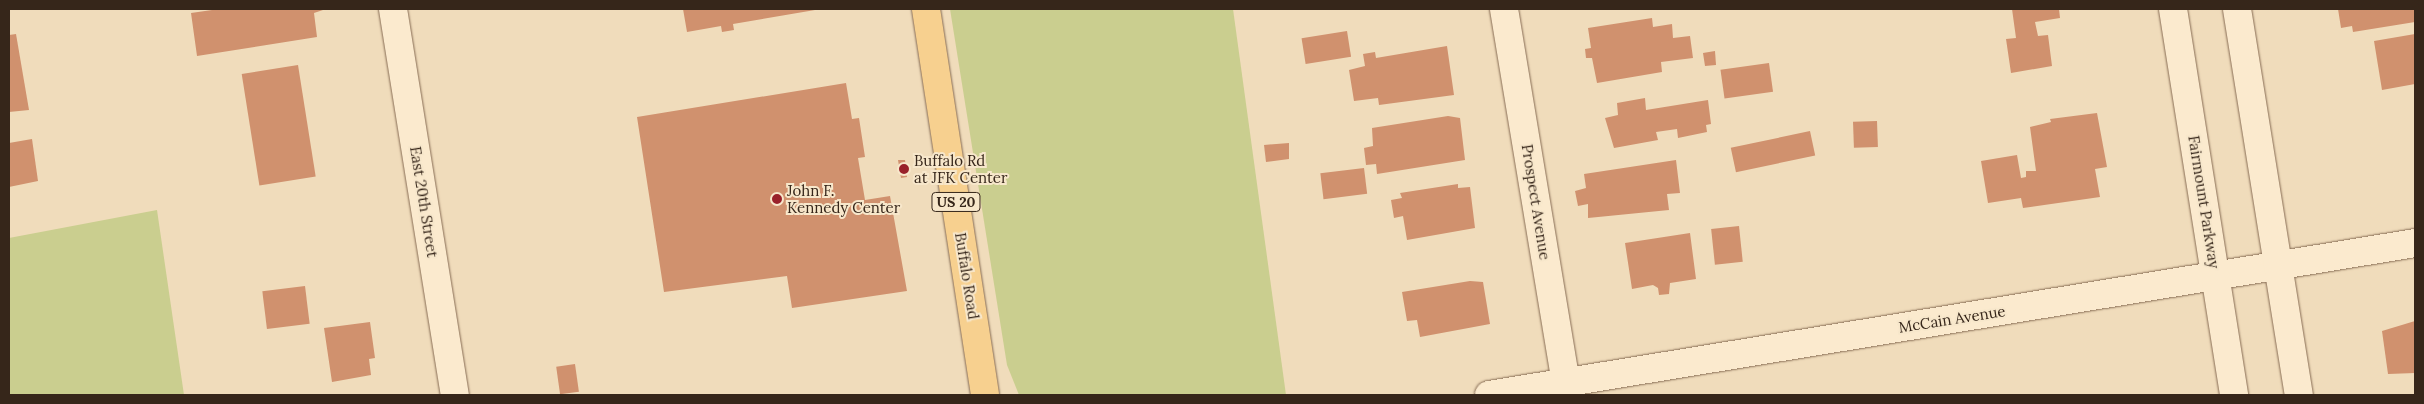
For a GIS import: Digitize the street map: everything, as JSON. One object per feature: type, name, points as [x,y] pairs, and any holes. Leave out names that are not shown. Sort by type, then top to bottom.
[{"type":"main road","name":"Buffalo Road","points":[[926,9],[985,395]]},
{"type":"street","name":"East 20th Street","points":[[392,9],[454,395]]},
{"type":"street","name":"Prospect Avenue","points":[[1504,9],[1567,389]]},
{"type":"street","name":"Fairmount Parkway","points":[[2173,9],[2234,395]]},
{"type":"street","points":[[2237,9],[2299,395]]},
{"type":"street","name":"McCain Avenue","points":[[1489,395],[1567,389],[2415,243]]},
{"type":"green space","points":[[950,9],[1233,9],[1286,395],[1019,395],[1007,365]]},
{"type":"green space","points":[[157,210],[184,395],[9,395],[9,238]]},
{"type":"building","points":[[219,9],[326,9],[314,13],[317,37],[197,56],[191,13]]},
{"type":"building","points":[[683,9],[815,10],[733,24],[734,30],[722,32],[721,26],[687,32]]},
{"type":"building","points":[[2012,9],[2059,9],[2060,18],[2035,22],[2038,36],[2048,35],[2052,66],[2011,73],[2006,39],[2016,38]]},
{"type":"building","points":[[2338,9],[2415,9],[2415,22],[2353,32],[2352,26],[2341,28]]},
{"type":"building","points":[[1652,18],[1653,27],[1672,24],[1673,38],[1690,36],[1693,58],[1661,62],[1662,72],[1597,83],[1592,58],[1586,58],[1585,49],[1591,48],[1588,28]]},
{"type":"building","points":[[1347,31],[1351,57],[1306,64],[1302,38]]},
{"type":"building","points":[[16,34],[29,110],[9,112],[9,35]]},
{"type":"building","points":[[2415,34],[2415,84],[2382,90],[2374,41]]},
{"type":"building","points":[[1447,46],[1454,95],[1379,105],[1378,98],[1354,101],[1349,70],[1365,66],[1363,54],[1375,52],[1376,58]]},
{"type":"building","points":[[1715,51],[1716,65],[1705,66],[1703,53]]},
{"type":"building","points":[[1769,63],[1773,92],[1725,99],[1720,70]]},
{"type":"building","points":[[298,65],[316,177],[259,186],[242,74]]},
{"type":"building","points":[[846,83],[852,119],[859,118],[865,157],[858,158],[865,200],[890,196],[907,291],[792,308],[787,276],[664,292],[637,117]]},
{"type":"building","points":[[1645,98],[1646,110],[1708,100],[1711,124],[1706,125],[1707,132],[1678,138],[1677,129],[1656,132],[1658,140],[1614,148],[1605,118],[1618,115],[1617,103]]},
{"type":"building","points":[[2097,113],[2107,167],[2095,169],[2100,197],[2023,208],[2021,198],[1988,203],[1981,161],[2017,155],[2021,178],[2026,177],[2026,171],[2036,171],[2030,127],[2051,122],[2050,119]]},
{"type":"building","points":[[1448,116],[1460,118],[1465,160],[1377,174],[1376,164],[1366,165],[1364,148],[1373,146],[1372,128]]},
{"type":"building","points":[[1877,121],[1878,147],[1854,148],[1853,122]]},
{"type":"building","points":[[1810,131],[1815,155],[1736,172],[1731,148]]},
{"type":"building","points":[[32,139],[38,181],[9,187],[9,143]]},
{"type":"building","points":[[1289,143],[1289,159],[1266,162],[1264,145]]},
{"type":"building","points":[[898,160],[905,160],[907,177],[901,178]]},
{"type":"building","points":[[1676,160],[1680,193],[1667,194],[1669,210],[1588,218],[1588,204],[1578,206],[1575,191],[1586,188],[1584,174]]},
{"type":"building","points":[[1364,168],[1367,194],[1323,199],[1320,173]]},
{"type":"building","points":[[1458,184],[1458,188],[1470,187],[1475,228],[1407,240],[1403,216],[1394,218],[1391,200],[1402,198],[1400,193]]},
{"type":"building","points":[[1739,226],[1743,262],[1715,265],[1711,229]]},
{"type":"building","points":[[1690,233],[1696,279],[1670,283],[1669,294],[1659,295],[1658,288],[1653,285],[1632,289],[1625,243]]},
{"type":"building","points":[[1470,281],[1483,282],[1490,324],[1420,337],[1417,320],[1407,321],[1402,292]]},
{"type":"building","points":[[305,286],[310,324],[267,329],[262,291]]},
{"type":"building","points":[[2415,321],[2415,373],[2388,374],[2382,331]]},
{"type":"building","points":[[370,322],[375,358],[369,359],[371,375],[332,382],[324,328]]},
{"type":"building","points":[[575,364],[579,392],[560,394],[556,367]]},
{"type":"place","name":"Buffalo Rd at JFK Center","points":[[904,169]]},
{"type":"place","name":"John F. Kennedy Center","points":[[777,199]]}]
